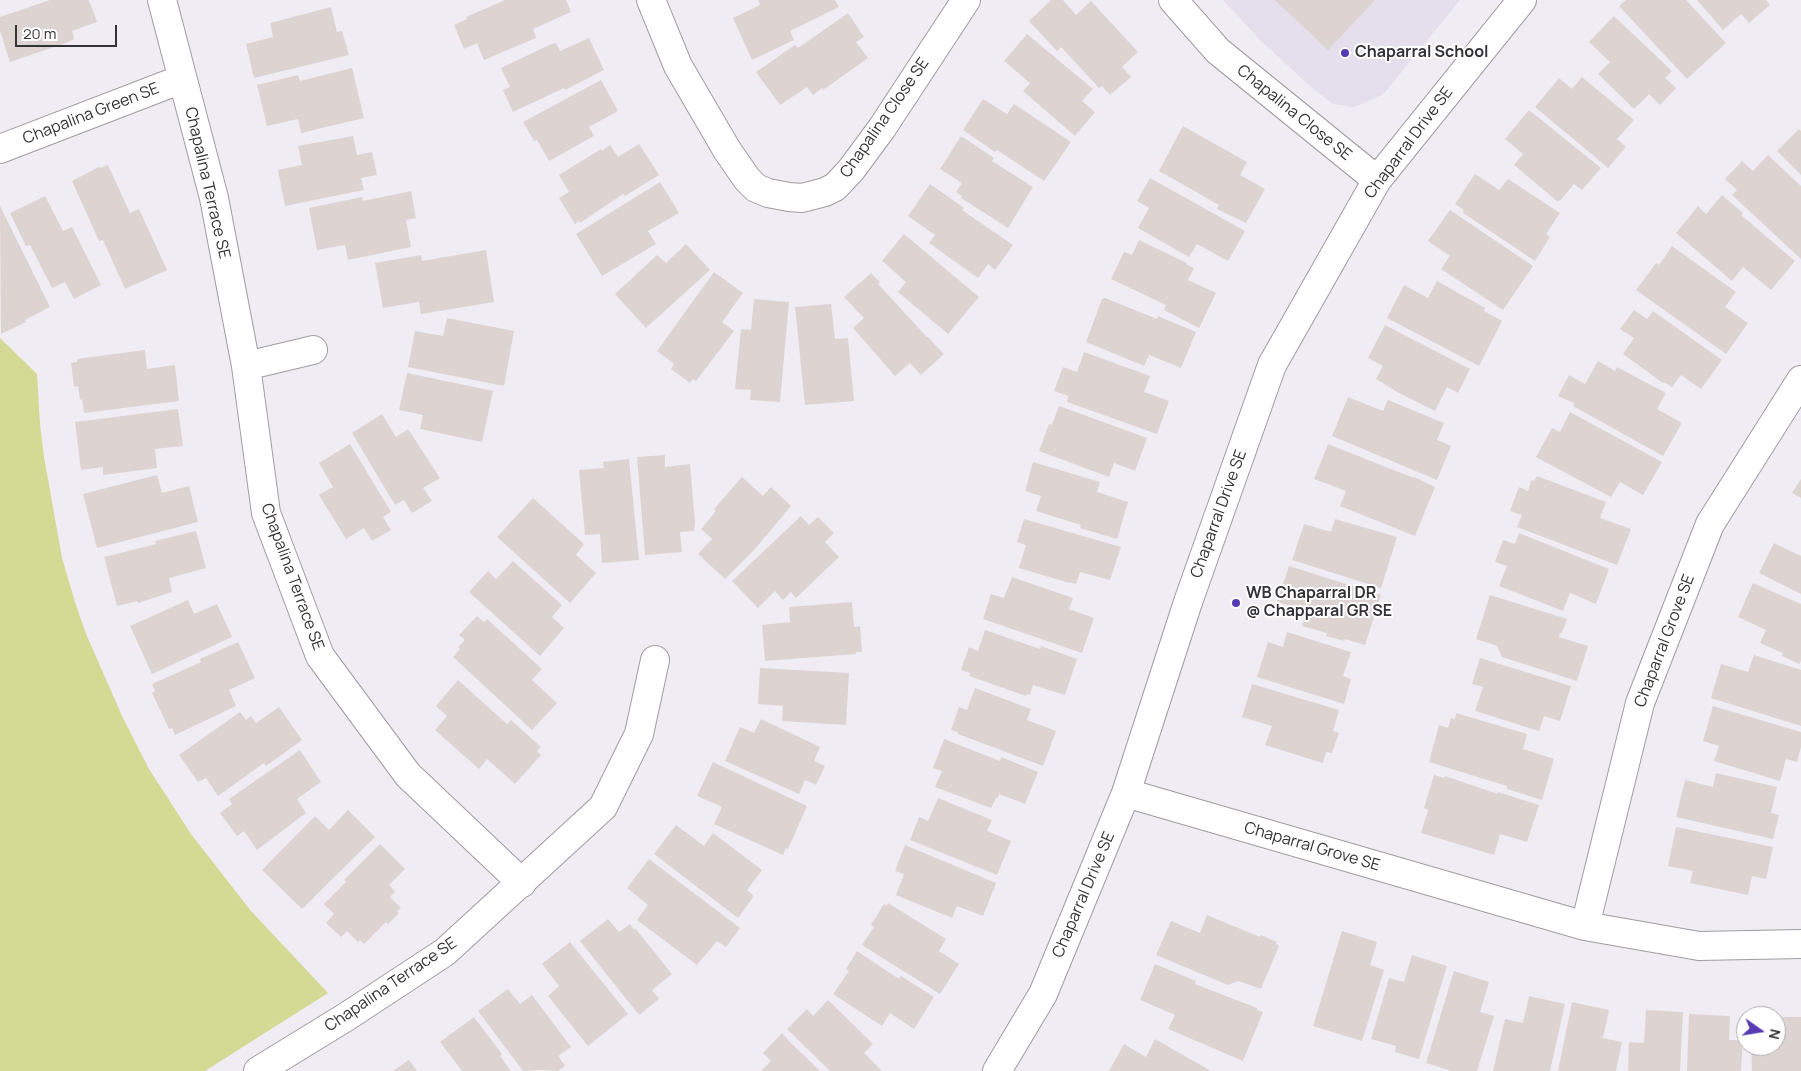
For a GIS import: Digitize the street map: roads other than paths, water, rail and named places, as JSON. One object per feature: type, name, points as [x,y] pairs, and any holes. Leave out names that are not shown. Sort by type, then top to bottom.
[{"type":"street","name":"Chapalina Terrace SE","points":[[162,0],[214,198],[246,366],[266,513],[320,656],[408,775],[522,883],[445,952],[346,1017],[258,1071]]},
{"type":"street","name":"Chapalina Close SE","points":[[651,0],[678,66],[746,179],[756,188],[768,193],[802,198],[825,192],[835,187],[851,170],[882,128],[966,0]]},
{"type":"street","name":"Chapalina Close SE","points":[[1173,0],[1218,51],[1377,180]]},
{"type":"street","name":"Chaparral Drive SE","points":[[996,1071],[1043,994],[1126,793],[1188,602],[1272,365],[1377,180],[1522,0]]},
{"type":"street","name":"Chapalina Green SE","points":[[0,149],[182,80]]},
{"type":"street","points":[[246,366],[313,350]]},
{"type":"street","name":"Chaparral Grove SE","points":[[1585,926],[1640,703],[1710,524],[1801,380]]},
{"type":"street","points":[[522,883],[602,807],[639,734],[655,660]]},
{"type":"street","name":"Chaparral Grove SE","points":[[1126,793],[1585,926],[1699,946],[1801,944]]},
{"type":"place","name":"Chaparral School","points":[[1345,53]]},
{"type":"place","name":"WB Chaparral DR @ Chapparal GR SE","points":[[1236,603]]}]
